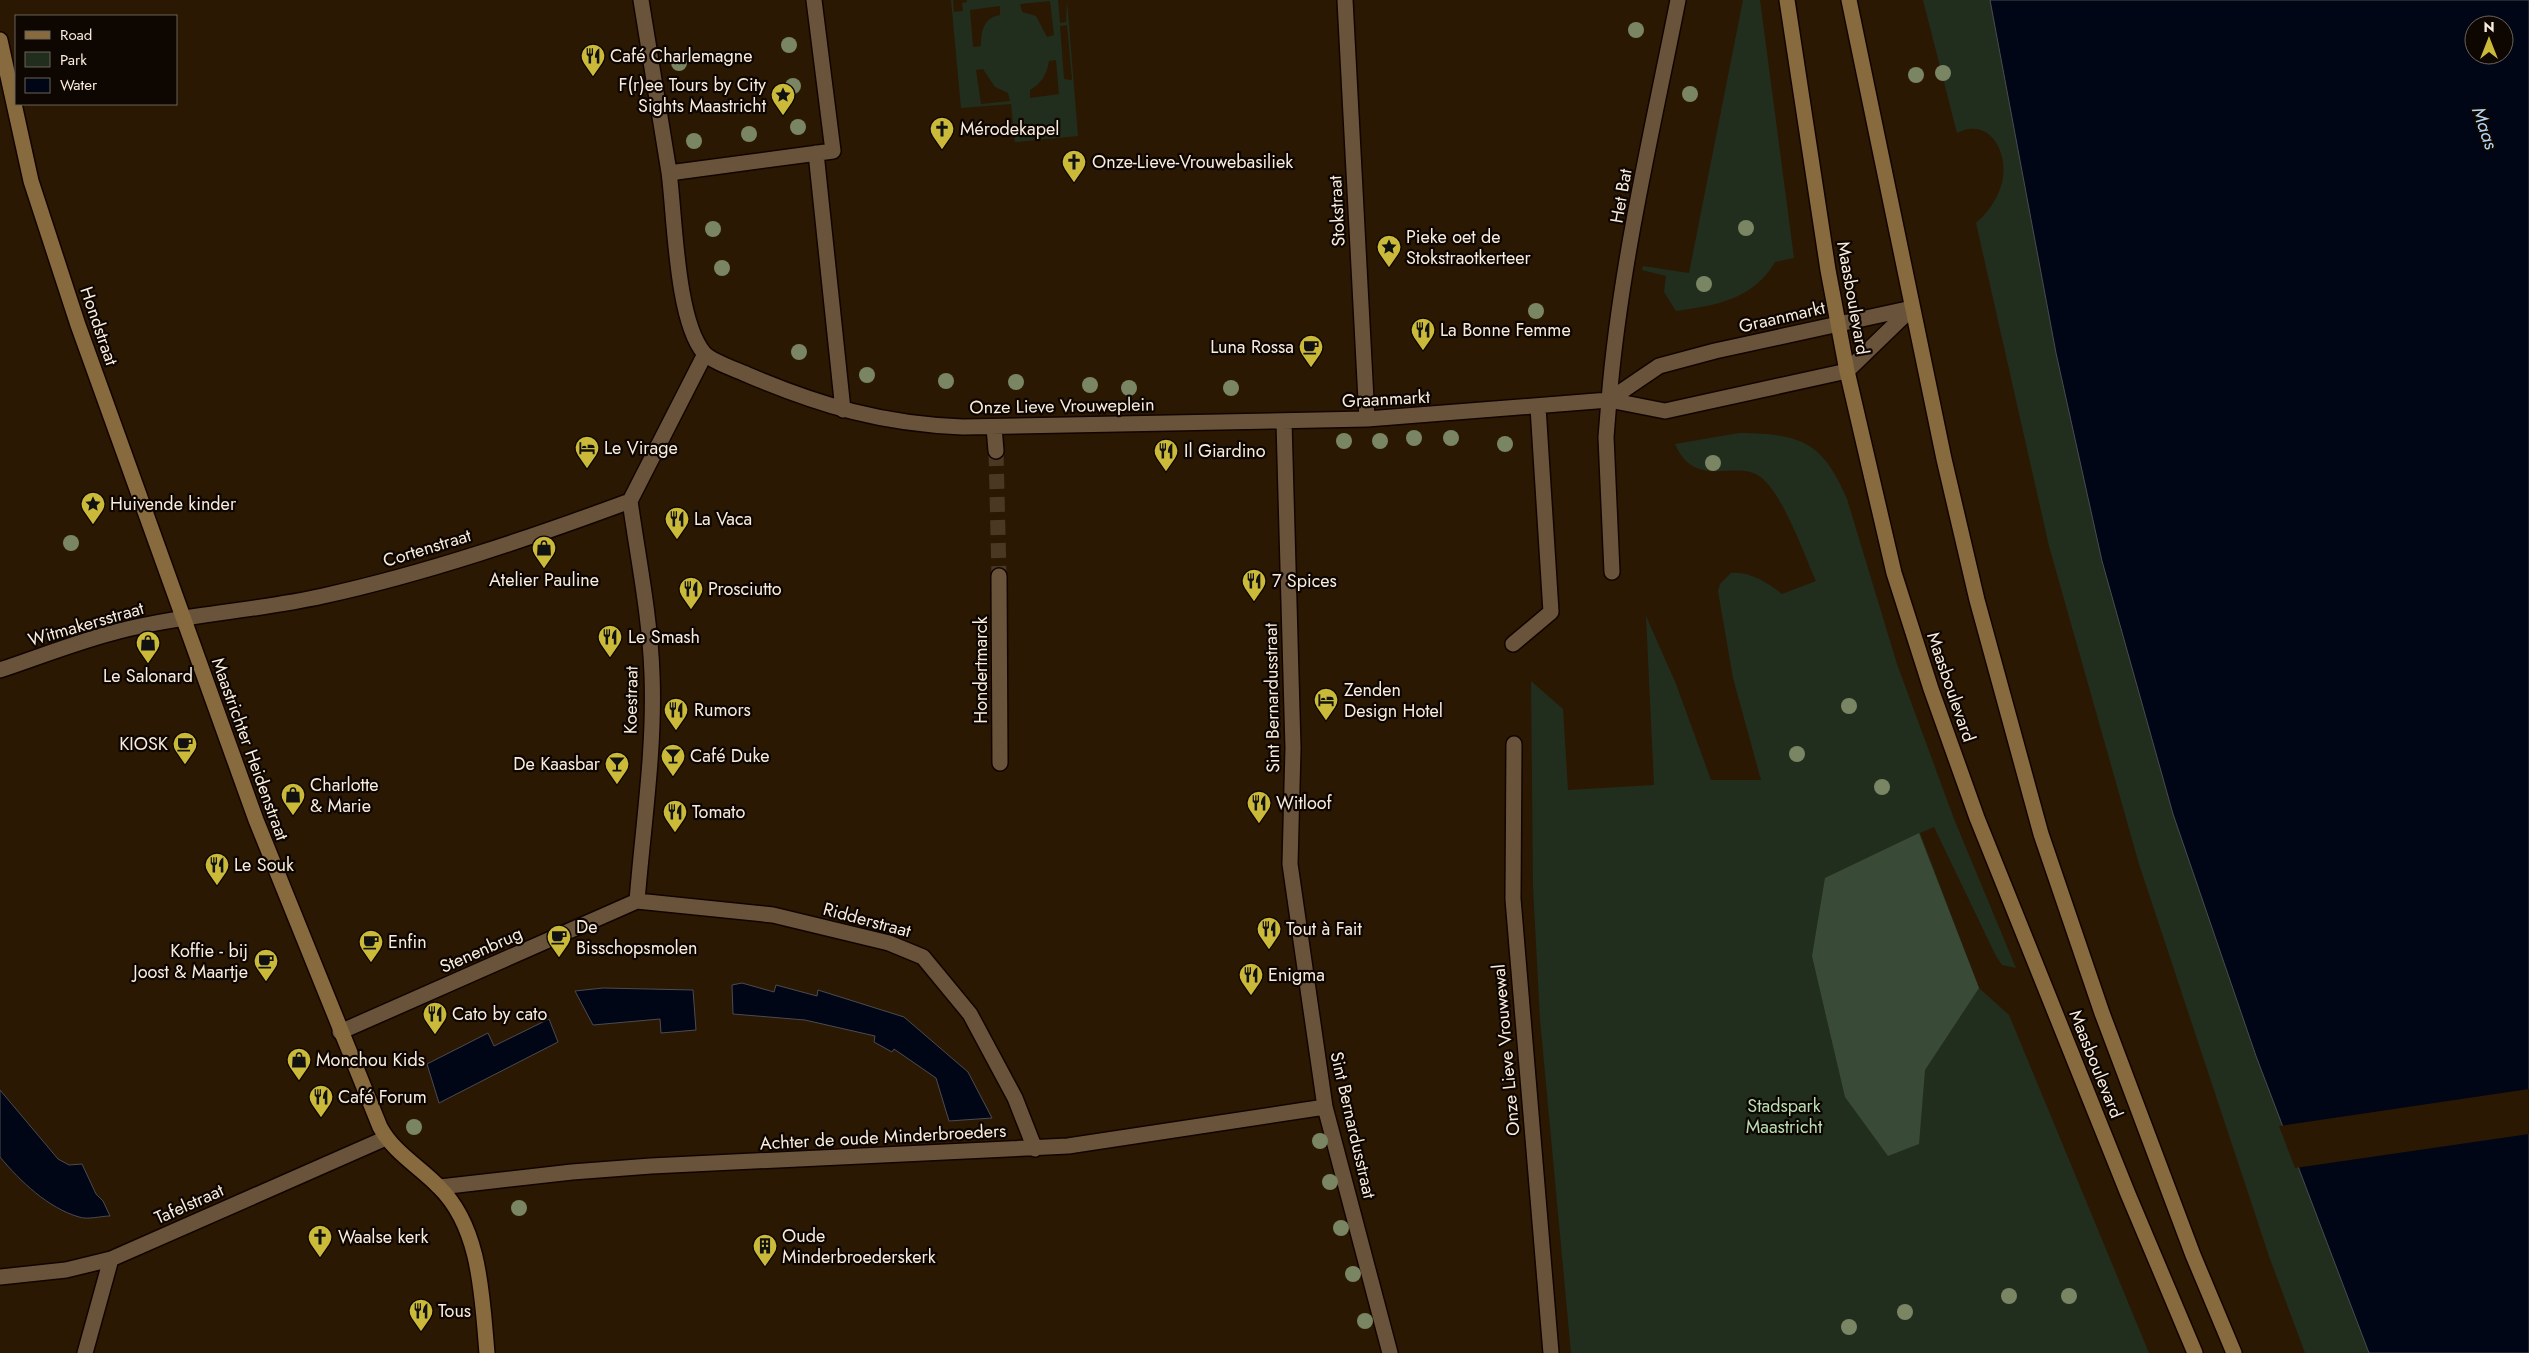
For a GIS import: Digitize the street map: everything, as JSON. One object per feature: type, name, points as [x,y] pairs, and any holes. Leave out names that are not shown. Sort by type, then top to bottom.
[{"type":"main road","name":"Maasboulevard","points":[[1788,0],[1818,211],[1838,323],[1847,371],[1894,573],[1977,818],[2128,1194],[2196,1353]]},
{"type":"main road","name":"Maasboulevard","points":[[1849,0],[1912,308],[1977,600],[2040,834],[2106,1022],[2193,1255],[2234,1353]]},
{"type":"main road","name":"Hondstraat","points":[[0,40],[21,141],[42,216],[183,618]]},
{"type":"main road","name":"Maastrichter Heidenstraat","points":[[183,618],[256,820],[340,1032],[386,1138]]},
{"type":"main road","points":[[386,1138],[440,1187],[459,1214],[472,1247],[479,1279],[487,1353]]},
{"type":"street","points":[[630,501],[705,354],[691,330],[684,301],[669,173],[641,0]]},
{"type":"street","points":[[669,173],[833,151],[814,0]]},
{"type":"street","name":"Stokstraat","points":[[1345,0],[1366,419]]},
{"type":"street","name":"Het Bat","points":[[1612,572],[1606,437],[1614,344],[1641,187],[1678,0]]},
{"type":"street","points":[[816,154],[843,410]]},
{"type":"street","points":[[1847,371],[1912,308]]},
{"type":"street","name":"Graanmarkt","points":[[1609,400],[1659,366],[1838,323],[1912,308]]},
{"type":"street","name":"Onze Lieve Vrouweplein","points":[[705,354],[800,397],[864,416],[929,426],[994,427],[1284,422]]},
{"type":"street","name":"Graanmarkt","points":[[1284,422],[1366,419],[1609,400],[1665,411],[1847,371]]},
{"type":"street","points":[[1513,644],[1551,612],[1538,407]]},
{"type":"street","name":"Sint Bernardusstraat","points":[[1284,422],[1293,748],[1290,864],[1325,1106],[1390,1353]]},
{"type":"street","points":[[994,427],[996,451]]},
{"type":"street","name":"Cortenstraat","points":[[183,618],[322,596],[384,581],[495,547],[630,501]]},
{"type":"street","name":"Koestraat","points":[[630,501],[648,624],[652,675],[649,752],[637,901]]},
{"type":"street","name":"Hondertmarck","points":[[999,576],[1000,763]]},
{"type":"street","name":"Witmakersstraat","points":[[0,670],[118,631],[183,618]]},
{"type":"street","name":"Onze Lieve Vrouwewal","points":[[1514,744],[1513,899],[1551,1353]]},
{"type":"street","name":"Stenenbrug","points":[[340,1032],[637,901]]},
{"type":"street","name":"Ridderstraat","points":[[637,901],[773,915],[889,943],[924,957],[970,1014],[1015,1098],[1035,1149]]},
{"type":"street","name":"Achter de oude Minderbroeders","points":[[440,1187],[572,1172],[651,1166],[1035,1149],[1078,1145],[1325,1106]]},
{"type":"street","name":"Tafelstraat","points":[[0,1277],[66,1270],[111,1259],[386,1138]]},
{"type":"street","points":[[85,1353],[111,1259]]},
{"type":"green space","points":[[951,0],[953,0],[954,12],[963,11],[962,3],[967,2],[967,0],[1058,0],[1060,23],[1066,22],[1067,0],[1078,136],[1015,142],[1011,104],[961,108]],"holes":[[[1050,1],[1054,35],[1047,37],[1036,16],[1022,12],[1020,4]],[[1000,6],[1000,15],[990,19],[984,26],[981,46],[973,47],[970,10]],[[1067,25],[1071,80],[1064,79],[1060,26]],[[1056,60],[1059,94],[1030,98],[1030,90],[1040,82],[1049,61]],[[983,69],[995,87],[1008,93],[1010,101],[981,104],[976,70]]]},
{"type":"green space","points":[[1743,0],[1760,0],[1794,258],[1775,262],[1766,275],[1745,293],[1719,303],[1676,311],[1664,292],[1666,276],[1642,270],[1643,266],[1689,273]]},
{"type":"green space","points":[[1923,0],[1990,0],[2056,353],[2102,561],[2173,814],[2256,1056],[2369,1353],[2305,1353],[2270,1259],[2139,864],[2049,546],[1976,223],[1990,208],[2000,190],[2003,177],[2002,156],[1993,138],[1986,133],[1978,129],[1968,129],[1957,133]]},
{"type":"green space","name":"Stadspark Maastricht","points":[[1739,433],[1778,435],[1806,444],[1818,452],[1828,464],[1838,479],[1847,499],[1897,664],[1954,819],[2016,968],[2002,965],[1996,956],[1934,827],[1920,833],[1979,988],[2009,1015],[2149,1353],[1571,1353],[1540,1019],[1533,887],[1531,681],[1563,709],[1568,790],[1654,785],[1646,616],[1676,684],[1711,780],[1761,780],[1733,678],[1718,591],[1720,584],[1731,573],[1752,576],[1765,582],[1782,594],[1816,581],[1786,512],[1778,498],[1762,478],[1752,472],[1705,470],[1694,467],[1684,458],[1675,444]]},
{"type":"green space","points":[[1919,833],[1979,988],[1925,1070],[1919,1144],[1888,1156],[1845,1097],[1812,956],[1825,878]]},
{"type":"water","name":"Maas","points":[[1990,0],[2529,0],[2529,1353],[2369,1353],[2256,1056],[2173,814],[2102,561],[2056,353]]},
{"type":"water","points":[[742,983],[774,992],[776,985],[817,996],[818,990],[904,1017],[968,1072],[992,1118],[949,1121],[936,1078],[894,1049],[892,1052],[874,1042],[875,1036],[805,1020],[733,1014],[732,985]]},
{"type":"water","points":[[603,988],[693,990],[696,1030],[661,1033],[660,1019],[593,1025],[575,991]]},
{"type":"water","points":[[549,1019],[558,1042],[439,1103],[427,1064],[488,1033],[494,1046]]},
{"type":"water","points":[[0,1090],[58,1159],[69,1165],[82,1164],[96,1194],[103,1201],[110,1216],[79,1217],[56,1207],[35,1193],[0,1157]]},
{"type":"pier","points":[[2529,1089],[2529,1134],[2295,1168],[2279,1126]]},
{"type":"tunnel","points":[[996,451],[999,576]]},
{"type":"place","name":"Café Charlemagne","points":[[593,77]]},
{"type":"place","name":"F(r)ee Tours by City Sights Maastricht","points":[[783,116]]},
{"type":"place","name":"Mérodekapel","points":[[942,150]]},
{"type":"place","name":"Onze-Lieve-Vrouwebasiliek","points":[[1074,183]]},
{"type":"place","name":"Pieke oet de Stokstraotkerteer","points":[[1389,268]]},
{"type":"place","name":"La Bonne Femme","points":[[1423,351]]},
{"type":"place","name":"Luna Rossa","points":[[1311,368]]},
{"type":"place","name":"Le Virage","points":[[587,469]]},
{"type":"place","name":"Il Giardino","points":[[1166,472]]},
{"type":"place","name":"Huivende kinder","points":[[93,525]]},
{"type":"place","name":"La Vaca","points":[[677,540]]},
{"type":"place","name":"Atelier Pauline","points":[[544,569]]},
{"type":"place","name":"7 Spices","points":[[1254,602]]},
{"type":"place","name":"Prosciutto","points":[[691,610]]},
{"type":"place","name":"Le Smash","points":[[610,658]]},
{"type":"place","name":"Le Salonard","points":[[148,664]]},
{"type":"place","name":"Zenden Design Hotel","points":[[1326,721]]},
{"type":"place","name":"Rumors","points":[[676,731]]},
{"type":"place","name":"KIOSK","points":[[185,765]]},
{"type":"place","name":"Café Duke","points":[[673,777]]},
{"type":"place","name":"De Kaasbar","points":[[617,785]]},
{"type":"place","name":"Charlotte & Marie","points":[[293,816]]},
{"type":"place","name":"Witloof","points":[[1259,824]]},
{"type":"place","name":"Tomato","points":[[675,833]]},
{"type":"place","name":"Le Souk","points":[[217,886]]},
{"type":"place","name":"Tout à Fait","points":[[1269,950]]},
{"type":"place","name":"De Bisschopsmolen","points":[[559,958]]},
{"type":"place","name":"Enfin","points":[[371,963]]},
{"type":"place","name":"Koffie - bij Joost & Maartje","points":[[266,982]]},
{"type":"place","name":"Enigma","points":[[1251,996]]},
{"type":"place","name":"Cato by cato","points":[[435,1035]]},
{"type":"place","name":"Monchou Kids","points":[[299,1081]]},
{"type":"place","name":"Café Forum","points":[[321,1118]]},
{"type":"place","name":"Waalse kerk","points":[[320,1258]]},
{"type":"place","name":"Oude Minderbroederskerk","points":[[765,1267]]},
{"type":"place","name":"Tous","points":[[421,1332]]}]
